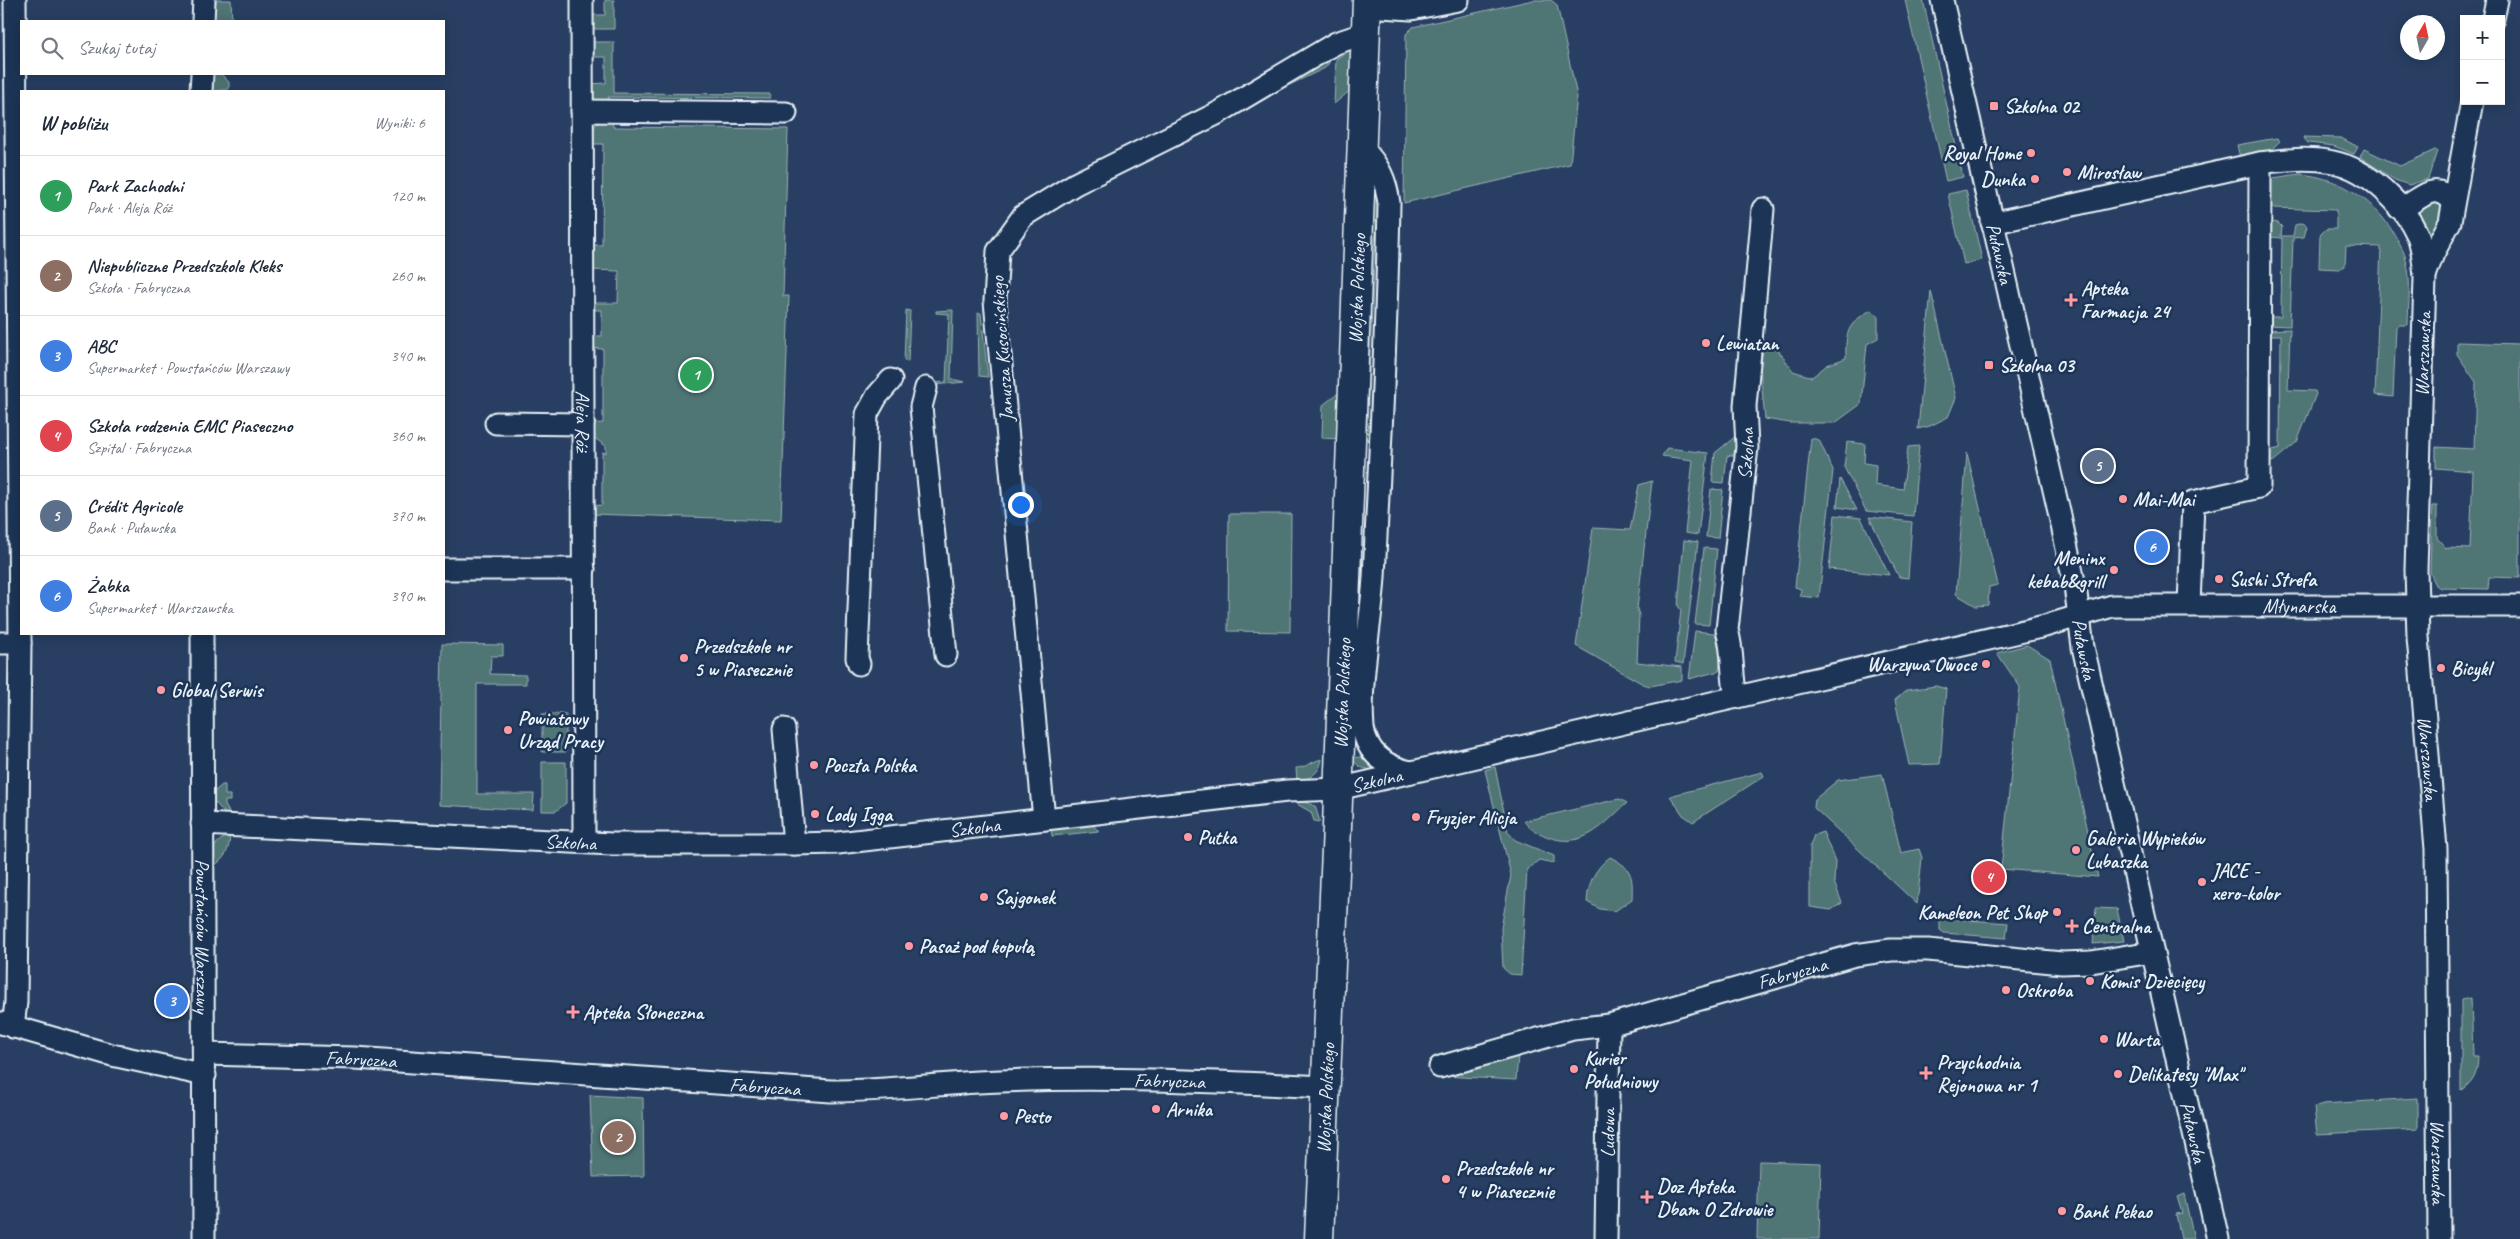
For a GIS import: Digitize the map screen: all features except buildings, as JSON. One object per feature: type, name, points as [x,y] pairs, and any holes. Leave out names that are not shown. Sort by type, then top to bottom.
[{"type":"street","points":[[7,1025],[16,1002],[10,642],[15,0]]},
{"type":"street","points":[[203,20],[204,0]]},
{"type":"street","name":"Aleja Róż","points":[[582,0],[584,842]]},
{"type":"street","points":[[1367,3],[1411,9],[1458,0]]},
{"type":"street","name":"Puławska","points":[[1942,0],[2060,516],[2080,617],[2083,647],[2218,1239]]},
{"type":"street","points":[[2494,15],[2497,0]]},
{"type":"street","name":"Wojska Polskiego","points":[[1319,1239],[1338,789],[1367,3]]},
{"type":"street","name":"Janusza Kusocińskiego","points":[[1044,819],[995,301],[998,251],[1023,216],[1043,202],[1075,184],[1218,113],[1343,39],[1366,33]]},
{"type":"street","points":[[201,90],[202,75]]},
{"type":"street","name":"Warszawska","points":[[2425,278],[2433,254],[2450,222],[2452,200],[2471,105]]},
{"type":"street","points":[[582,111],[786,113]]},
{"type":"street","name":"Wojska Polskiego","points":[[1362,148],[1374,160],[1386,183],[1389,203],[1381,446],[1373,597],[1365,661],[1363,722],[1365,738],[1372,752],[1387,764],[1412,772]]},
{"type":"street","name":"Warszawska","points":[[1992,223],[2260,163],[2290,159],[2335,162],[2370,179],[2386,192],[2418,237],[2425,278],[2416,570],[2417,606],[2436,849],[2439,1239]]},
{"type":"street","points":[[2189,605],[2192,502],[2259,487],[2260,163]]},
{"type":"street","points":[[2399,208],[2429,193],[2445,195],[2452,200]]},
{"type":"street","name":"Szkolna","points":[[1736,696],[1731,674],[1733,651],[1727,630],[1747,447],[1745,406],[1762,209]]},
{"type":"street","points":[[858,664],[867,414],[871,405],[891,380]]},
{"type":"street","points":[[926,388],[922,403],[922,413],[946,655]]},
{"type":"street","points":[[496,423],[583,424]]},
{"type":"street","points":[[445,569],[584,569]]},
{"type":"street","name":"Młynarska","points":[[2080,617],[2112,606],[2520,606]]},
{"type":"street","name":"Szkolna","points":[[202,824],[584,842],[688,845],[838,843],[1287,791],[1338,789],[2080,617]]},
{"type":"street","name":"Powstańców Warszawy","points":[[202,635],[205,1064],[204,1239]]},
{"type":"street","points":[[784,729],[794,844]]},
{"type":"street","name":"Fabryczna","points":[[1440,1067],[1573,1029],[1609,1025],[1855,955],[1891,950],[1928,950],[2062,963],[2115,959],[2152,952]]},
{"type":"street","name":"Fabryczna","points":[[7,1025],[112,1055],[205,1064],[355,1058],[831,1091],[868,1091],[979,1082],[1129,1080],[1326,1087]]},
{"type":"street","name":"Ludowa","points":[[1606,1239],[1609,1025]]},
{"type":"green space","points":[[216,0],[231,0],[232,20],[214,20]]},
{"type":"green space","points":[[605,0],[614,0],[614,29],[591,29],[589,15],[605,15]]},
{"type":"green space","points":[[1533,0],[1551,0],[1557,5],[1577,96],[1570,164],[1404,203],[1406,34],[1413,27]]},
{"type":"green space","points":[[1905,0],[1923,0],[1963,177],[1946,181]]},
{"type":"green space","points":[[588,42],[614,42],[614,93],[770,94],[770,98],[608,97],[612,105],[594,101],[590,97],[591,84],[606,83],[606,57],[591,57]]},
{"type":"green space","points":[[1345,47],[1353,49],[1353,88],[1334,104],[1336,59],[1344,54]]},
{"type":"green space","points":[[1329,55],[1329,63],[1325,68],[1231,113]]},
{"type":"green space","points":[[211,75],[222,75],[229,82],[229,89],[214,90]]},
{"type":"green space","points":[[603,120],[612,120],[613,127],[788,129],[783,296],[789,296],[781,520],[590,514],[590,506],[602,505],[602,452],[606,453],[606,446],[590,435],[590,424],[603,423],[603,349],[590,348],[590,336],[602,336],[602,310],[589,310],[589,303],[618,303],[619,271],[589,270],[590,245],[602,245],[603,144],[590,144],[590,140],[594,127]]},
{"type":"green space","points":[[2303,137],[2341,138],[2358,147],[2354,154],[2334,146],[2308,143]]},
{"type":"green space","points":[[2277,138],[2280,141],[2270,151],[2240,158],[2237,145]]},
{"type":"green space","points":[[2364,149],[2400,166],[2435,150],[2437,151],[2428,179],[2409,185],[2395,180],[2360,157]]},
{"type":"green space","points":[[1371,173],[1376,177],[1382,221],[1375,239],[1367,422],[1374,439],[1362,438]]},
{"type":"green space","points":[[2300,174],[2316,176],[2330,181],[2357,194],[2369,203],[2389,226],[2404,252],[2409,276],[2408,325],[2398,325],[2396,327],[2393,397],[2375,395],[2381,247],[2346,246],[2345,266],[2339,269],[2319,268],[2320,235],[2326,229],[2336,229],[2336,210],[2271,208],[2267,205],[2266,179]]},
{"type":"green space","points":[[1966,190],[1982,260],[1964,264],[1948,194]]},
{"type":"green space","points":[[2433,198],[2446,208],[2435,230],[2429,231],[2420,227],[2415,208]]},
{"type":"green space","points":[[2273,222],[2278,223],[2282,227],[2281,236],[2293,236],[2295,225],[2303,223],[2307,226],[2304,237],[2293,238],[2290,326],[2266,325],[2268,317],[2281,317],[2282,238],[2270,237],[2269,224]]},
{"type":"green space","points":[[1931,291],[1956,398],[1948,417],[1930,426],[1918,429]]},
{"type":"green space","points":[[906,310],[910,311],[908,362],[904,361]]},
{"type":"green space","points":[[953,310],[951,379],[965,382],[934,385],[933,383],[946,382],[949,314],[936,313],[936,311]]},
{"type":"green space","points":[[1871,310],[1878,315],[1878,338],[1867,344],[1861,404],[1835,423],[1790,423],[1765,419],[1760,369],[1763,349],[1773,343],[1793,371],[1812,377],[1827,365],[1846,358],[1846,341],[1850,329],[1857,319]]},
{"type":"green space","points":[[978,313],[981,313],[988,377],[979,376]]},
{"type":"green space","points":[[2290,329],[2288,390],[2315,391],[2316,394],[2297,442],[2274,461],[2265,464],[2269,451],[2280,448],[2281,335],[2268,335],[2266,330]]},
{"type":"green space","points":[[2457,342],[2520,344],[2520,578],[2489,577],[2488,589],[2440,588],[2436,585],[2430,573],[2432,506],[2437,506],[2437,538],[2446,548],[2470,549],[2473,471],[2436,468],[2436,447],[2474,449],[2476,382],[2457,354]]},
{"type":"green space","points":[[1342,390],[1340,439],[1322,438],[1323,405]]},
{"type":"green space","points":[[1736,436],[1739,454],[1727,456],[1724,483],[1712,482],[1715,453]]},
{"type":"green space","points":[[1811,438],[1819,440],[1833,470],[1819,598],[1800,596],[1801,589],[1795,587]]},
{"type":"green space","points":[[1847,442],[1865,444],[1864,463],[1876,465],[1875,485],[1903,489],[1908,447],[1919,446],[1913,516],[1866,511],[1844,467]]},
{"type":"green space","points":[[1667,448],[1708,453],[1698,535],[1685,533],[1693,460],[1662,456]]},
{"type":"green space","points":[[1967,453],[1998,585],[1989,587],[1988,605],[1976,606],[1956,594]]},
{"type":"green space","points":[[1840,479],[1857,510],[1837,507]]},
{"type":"green space","points":[[1652,481],[1637,609],[1639,615],[1637,662],[1682,667],[1682,680],[1650,686],[1643,684],[1576,646],[1593,528],[1630,530],[1639,485]]},
{"type":"green space","points":[[1711,489],[1723,490],[1718,538],[1706,537]]},
{"type":"green space","points":[[1229,514],[1291,514],[1290,632],[1228,631]]},
{"type":"green space","points":[[1835,515],[1861,518],[1889,575],[1829,569]]},
{"type":"green space","points":[[1869,517],[1912,522],[1908,578],[1899,577]]},
{"type":"green space","points":[[1684,540],[1698,542],[1683,664],[1675,662],[1681,610],[1678,606]]},
{"type":"green space","points":[[1704,548],[1717,549],[1709,625],[1695,624]]},
{"type":"green space","points":[[1695,631],[1723,634],[1719,671],[1689,679]]},
{"type":"green space","points":[[442,644],[503,645],[503,656],[491,656],[490,674],[526,675],[526,684],[477,684],[477,794],[534,794],[533,810],[439,805]]},
{"type":"green space","points":[[2027,645],[2050,659],[2098,877],[2001,869],[2020,687],[1997,653]]},
{"type":"green space","points":[[1936,686],[1946,689],[1940,764],[1909,765],[1895,700],[1907,690]]},
{"type":"green space","points":[[542,714],[566,714],[566,752],[542,752]]},
{"type":"green space","points":[[1368,756],[1383,769],[1365,769],[1352,758]]},
{"type":"green space","points":[[1322,759],[1314,775],[1297,782],[1296,768]]},
{"type":"green space","points":[[542,762],[566,762],[566,803],[556,811],[542,811]]},
{"type":"green space","points":[[1495,767],[1508,832],[1515,840],[1554,856],[1554,863],[1539,860],[1527,869],[1521,975],[1510,974],[1503,968],[1501,928],[1511,875],[1485,770]]},
{"type":"green space","points":[[1762,772],[1764,776],[1693,822],[1683,815],[1670,796]]},
{"type":"green space","points":[[1882,774],[1901,853],[1919,849],[1922,858],[1917,904],[1814,808],[1815,799],[1838,780]]},
{"type":"green space","points":[[222,785],[225,785],[225,795],[230,795],[230,801],[225,801],[225,805],[231,816],[225,814],[214,801],[214,792]]},
{"type":"green space","points":[[1294,798],[1315,806],[1320,822],[1314,821],[1311,812],[1295,803]]},
{"type":"green space","points":[[1619,799],[1627,803],[1600,827],[1581,838],[1559,840],[1531,829],[1524,821]]},
{"type":"green space","points":[[1088,821],[1099,831],[1052,836],[1051,829],[1054,825]]},
{"type":"green space","points":[[1823,832],[1835,861],[1834,882],[1842,903],[1831,910],[1810,907],[1810,846],[1814,835]]},
{"type":"green space","points":[[230,836],[229,846],[225,854],[212,867],[212,856],[215,847],[220,840]]},
{"type":"green space","points":[[1610,857],[1627,869],[1630,873],[1632,884],[1632,899],[1615,911],[1600,909],[1587,902],[1593,876]]},
{"type":"green space","points":[[2096,908],[2117,909],[2124,941],[2093,944]]},
{"type":"green space","points":[[1940,918],[2008,923],[2006,938],[1944,933],[1940,930]]},
{"type":"green space","points":[[2471,998],[2473,1056],[2478,1056],[2478,1061],[2472,1080],[2461,1090],[2461,1000]]},
{"type":"green space","points":[[1518,1055],[1516,1080],[1443,1076]]},
{"type":"green space","points":[[590,1095],[643,1098],[644,1176],[593,1177]]},
{"type":"green space","points":[[2418,1098],[2418,1129],[2317,1134],[2314,1107],[2323,1104]]},
{"type":"green space","points":[[1759,1161],[1821,1163],[1819,1239],[1757,1239]]},
{"type":"green space","points":[[2184,1194],[2194,1239],[2181,1239],[2176,1214],[2182,1213],[2177,1197]]},
{"type":"place","name":"Szkolna 02","points":[[1994,106]]},
{"type":"place","name":"Royal Home","points":[[2031,153]]},
{"type":"place","name":"Mirosław","points":[[2067,172]]},
{"type":"place","name":"Dunka","points":[[2035,179]]},
{"type":"place","name":"Apteka Farmacja 24","points":[[2071,300]]},
{"type":"place","name":"Lewiatan","points":[[1706,343]]},
{"type":"place","name":"Szkolna 03","points":[[1989,365]]},
{"type":"place","name":"Park Zachodni","points":[[696,375]]},
{"type":"place","name":"Crédit Agricole","points":[[2098,466]]},
{"type":"place","name":"Mai-Mai","points":[[2123,499]]},
{"type":"place","name":"Żabka","points":[[2152,547]]},
{"type":"place","name":"Meninx kebab&grill","points":[[2114,570]]},
{"type":"place","name":"Sushi Strefa","points":[[2219,579]]},
{"type":"place","name":"Przedszkole nr 5 w Piasecznie","points":[[684,658]]},
{"type":"place","name":"Warzywa Owoce","points":[[1986,664]]},
{"type":"place","name":"Bicykl","points":[[2441,668]]},
{"type":"place","name":"Global Serwis","points":[[161,690]]},
{"type":"place","name":"Powiatowy Urząd Pracy","points":[[508,730]]},
{"type":"place","name":"Poczta Polska","points":[[814,765]]},
{"type":"place","name":"Lody Igga","points":[[815,814]]},
{"type":"place","name":"Fryzjer Alicja","points":[[1416,817]]},
{"type":"place","name":"Putka","points":[[1188,837]]},
{"type":"place","name":"Galeria Wypieków Lubaszka","points":[[2076,850]]},
{"type":"place","name":"Szkoła rodzenia EMC Piaseczno","points":[[1989,877]]},
{"type":"place","name":"JACE - xero-kolor","points":[[2202,882]]},
{"type":"place","name":"Sajgonek","points":[[984,897]]},
{"type":"place","name":"Kameleon Pet Shop","points":[[2057,912]]},
{"type":"place","name":"Centralna","points":[[2072,926]]},
{"type":"place","name":"Pasaż pod kopułą","points":[[909,946]]},
{"type":"place","name":"Komis Dziecięcy","points":[[2090,981]]},
{"type":"place","name":"Oskroba","points":[[2006,990]]},
{"type":"place","name":"ABC","points":[[172,1001]]},
{"type":"place","name":"Apteka Słoneczna","points":[[573,1012]]},
{"type":"place","name":"Warta","points":[[2104,1039]]},
{"type":"place","name":"Kurier Południowy","points":[[1574,1069]]},
{"type":"place","name":"Przychodnia Rejonowa nr 1","points":[[1926,1073]]},
{"type":"place","name":"Delikatesy \"Max\"","points":[[2118,1074]]},
{"type":"place","name":"Arnika","points":[[1156,1109]]},
{"type":"place","name":"Pesto","points":[[1004,1116]]},
{"type":"place","name":"Niepubliczne Przedszkole Kleks","points":[[618,1137]]},
{"type":"place","name":"Przedszkole nr 4 w Piasecznie","points":[[1446,1179]]},
{"type":"place","name":"Doz Apteka Dbam O Zdrowie","points":[[1647,1197]]},
{"type":"place","name":"Bank Pekao","points":[[2062,1211]]}]
